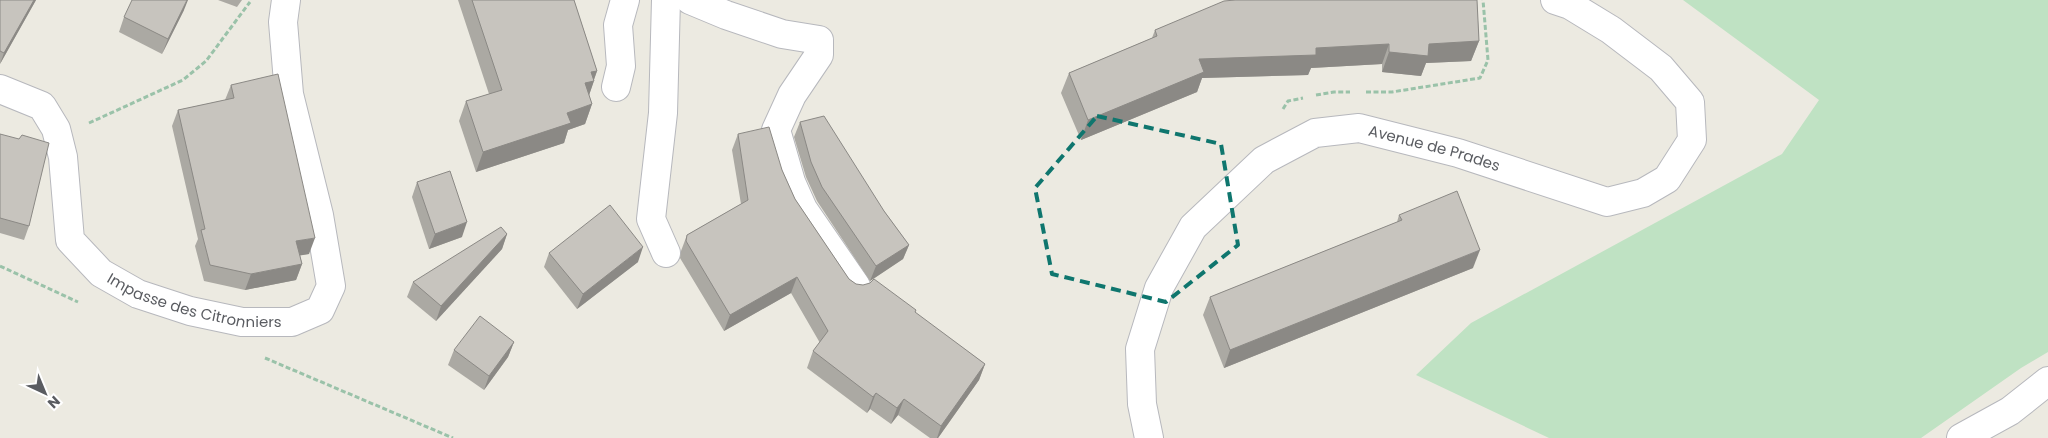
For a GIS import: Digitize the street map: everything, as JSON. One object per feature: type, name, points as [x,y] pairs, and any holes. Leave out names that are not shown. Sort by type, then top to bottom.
[{"type":"street","name":"Impasse des Citronniers","points":[[0,89],[42,106],[56,129],[63,157],[70,240],[101,273],[138,294],[190,311],[242,322],[292,322],[320,310],[331,286],[319,215],[289,94],[283,22],[286,0]]},
{"type":"street","points":[[616,87],[621,66],[618,25],[625,0]]},
{"type":"street","points":[[666,0],[662,113],[651,219],[666,253]]},
{"type":"street","points":[[690,0],[726,15],[782,34],[819,40],[819,55],[792,95],[776,130],[791,182],[803,209],[856,286]]},
{"type":"street","name":"Avenue de Prades","points":[[1149,438],[1142,404],[1140,349],[1159,288],[1193,227],[1264,160],[1315,132],[1359,128],[1458,153],[1607,202],[1643,193],[1667,179],[1692,140],[1690,102],[1661,68],[1611,30],[1570,4],[1555,0]]},
{"type":"street","points":[[1961,438],[2010,411],[2048,382]]},
{"type":"path","points":[[56,129],[90,123],[183,80],[206,61],[252,0]]},
{"type":"path","points":[[1363,92],[1392,92],[1480,78],[1488,60],[1483,0]]},
{"type":"path","points":[[1288,102],[1334,92],[1354,92]]},
{"type":"highlighted area","points":[[1097,116],[1221,144],[1238,245],[1166,302],[1052,274],[1035,188]]},
{"type":"green space","points":[[1683,0],[2048,0],[2048,352],[2021,368],[1921,438],[1549,438],[1416,375],[1471,323],[1782,154],[1819,100]]},
{"type":"building","points":[[0,0],[34,0],[4,53],[0,51]]},
{"type":"building","points":[[132,0],[187,0],[168,39],[124,17]]},
{"type":"building","points":[[472,0],[574,0],[597,71],[591,72],[594,81],[585,83],[592,104],[567,113],[571,123],[483,152],[466,101],[502,90]]},
{"type":"building","points":[[1477,0],[1479,41],[1429,44],[1428,56],[1389,52],[1389,44],[1316,48],[1316,55],[1199,59],[1204,72],[1088,120],[1069,73],[1157,36],[1155,30],[1224,1]]},
{"type":"building","points":[[278,74],[315,238],[296,241],[302,264],[251,274],[210,265],[201,230],[205,229],[178,110],[234,98],[231,85]]},
{"type":"building","points":[[824,116],[884,211],[909,245],[876,266],[822,187],[811,162],[800,122]]},
{"type":"building","points":[[769,127],[782,170],[795,199],[849,279],[856,284],[863,285],[870,283],[874,279],[985,364],[941,426],[904,399],[897,408],[876,393],[873,397],[813,351],[828,331],[797,277],[730,315],[686,241],[687,235],[748,200],[738,134]]},
{"type":"building","points":[[0,134],[19,139],[22,135],[49,143],[29,226],[0,218]]},
{"type":"building","points":[[450,171],[467,222],[435,234],[417,182]]},
{"type":"building","points":[[1457,191],[1480,250],[1230,350],[1210,297],[1402,220],[1399,215]]},
{"type":"building","points":[[610,205],[643,247],[583,294],[549,253]]},
{"type":"building","points":[[501,227],[507,234],[441,306],[413,282]]},
{"type":"building","points":[[480,316],[514,342],[489,376],[454,350]]}]
